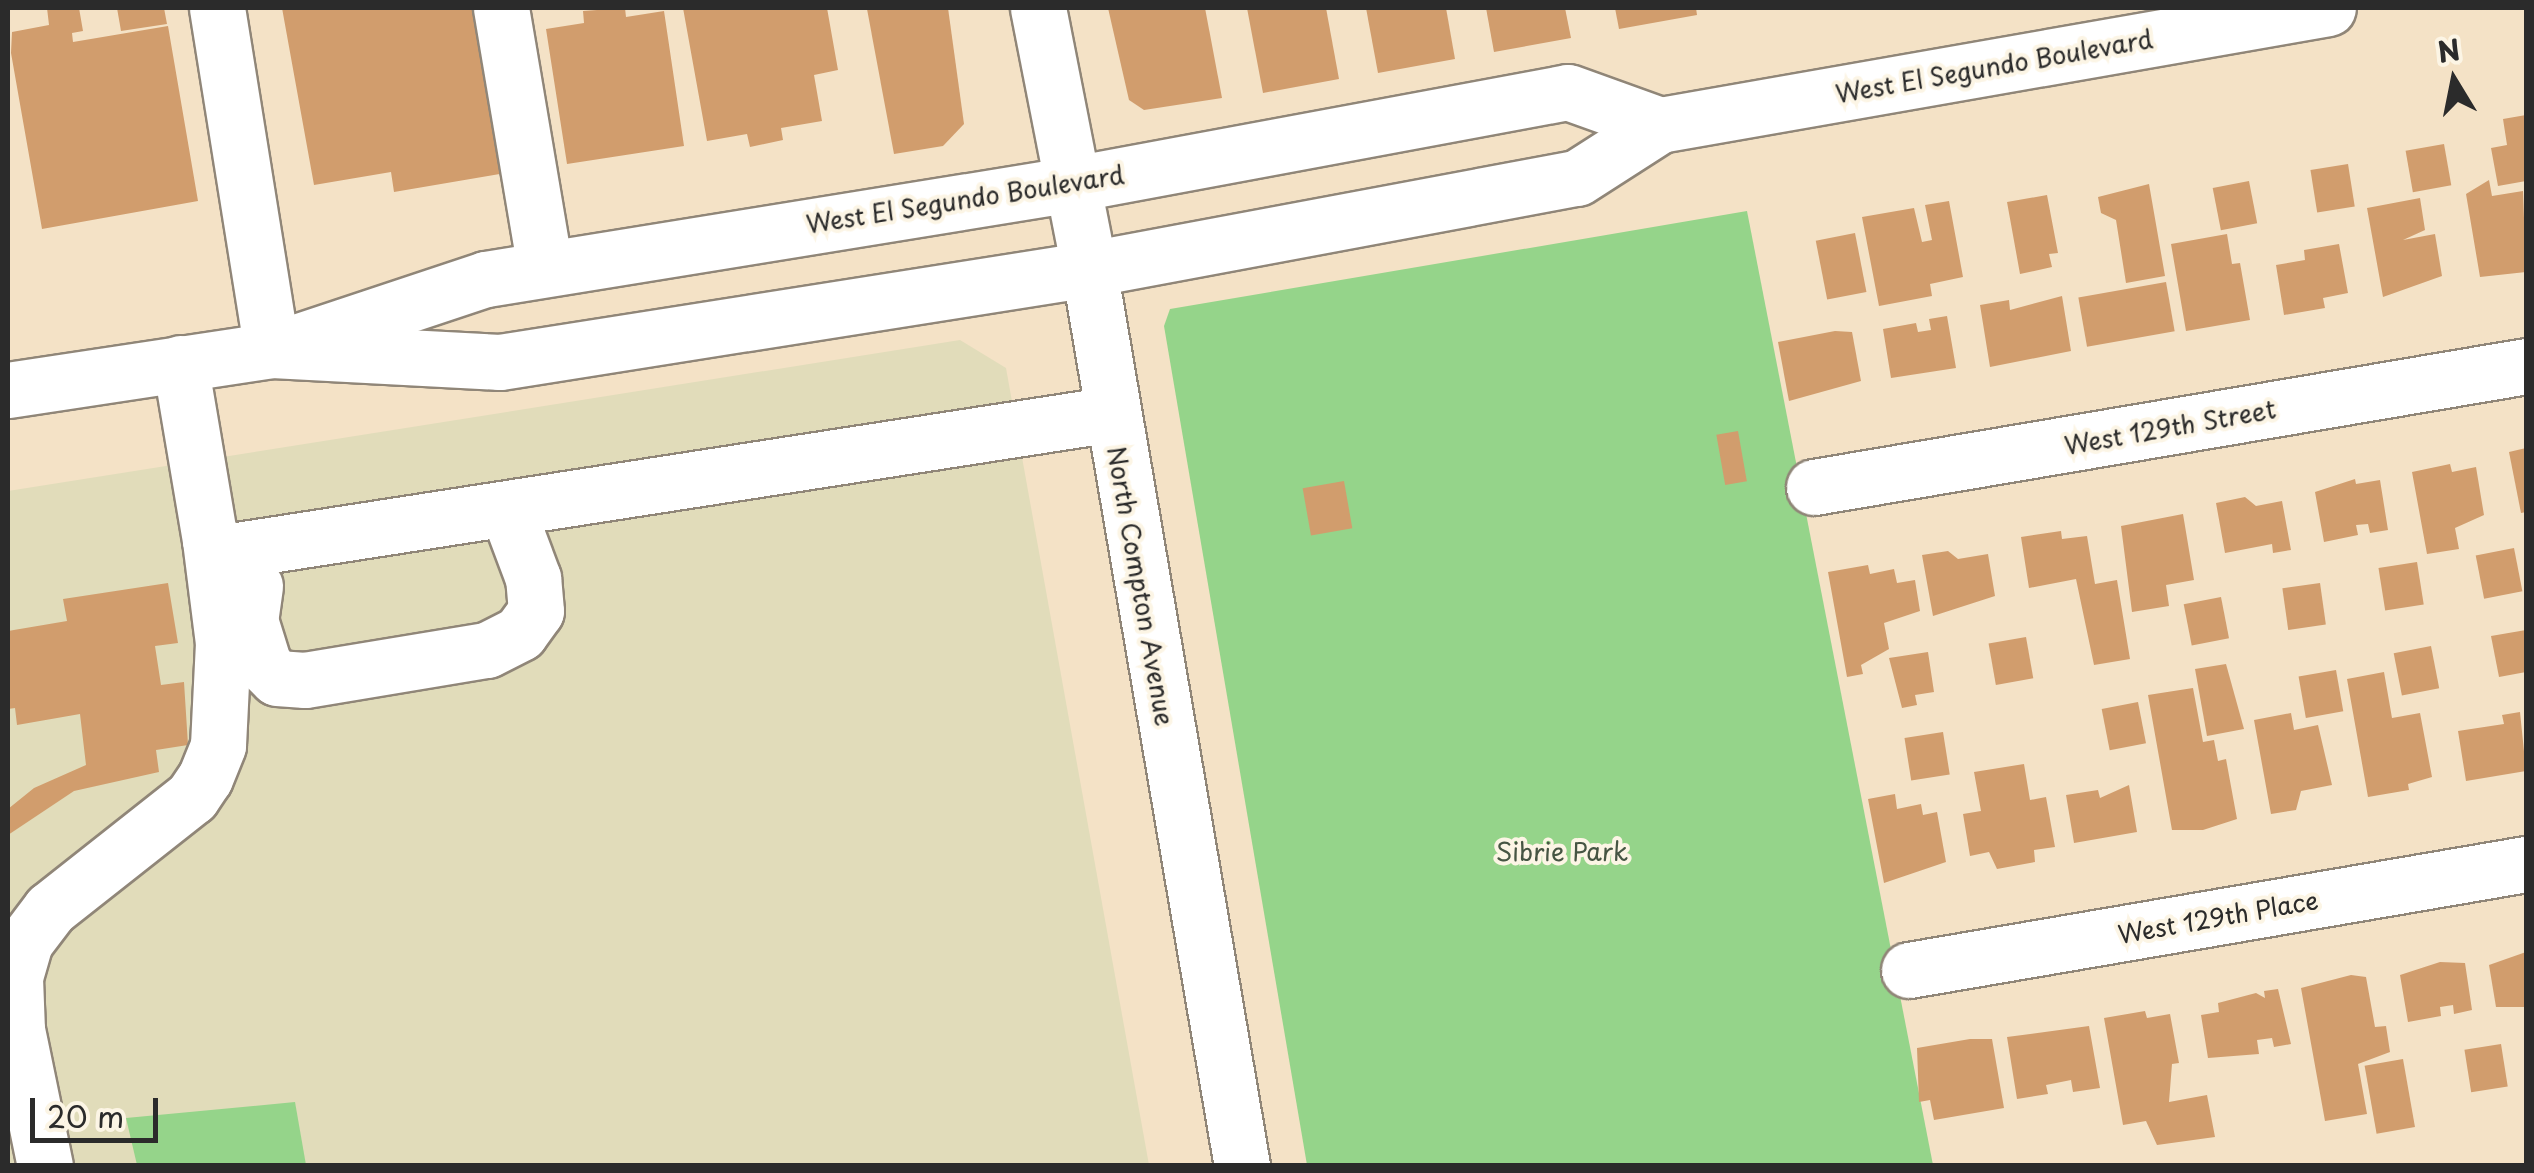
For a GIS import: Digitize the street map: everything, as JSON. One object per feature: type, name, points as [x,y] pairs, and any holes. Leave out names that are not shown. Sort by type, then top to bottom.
[{"type":"main road","points":[[218,8],[272,350]]},
{"type":"main road","points":[[501,8],[545,268]]},
{"type":"main road","name":"North Compton Avenue","points":[[1038,8],[1073,184],[1242,1166]]},
{"type":"main road","name":"West El Segundo Boulevard","points":[[272,350],[500,362],[1088,270],[1577,178],[1660,125],[2328,8]]},
{"type":"main road","name":"West El Segundo Boulevard","points":[[8,390],[272,350],[486,279],[1073,184],[1568,92],[1660,125]]},
{"type":"main road","points":[[45,1166],[17,1030],[15,977],[25,942],[50,909],[192,797],[205,778],[218,745],[223,643],[180,363]]},
{"type":"main road","name":"West 129th Street","points":[[1814,488],[2526,366]]},
{"type":"main road","points":[[210,540],[232,551],[274,548],[1112,414]]},
{"type":"main road","points":[[274,548],[257,578],[250,620],[264,665],[277,678],[419,662],[486,650],[520,633],[536,611],[533,578],[508,511]]},
{"type":"main road","name":"West 129th Place","points":[[1910,970],[2526,864]]},
{"type":"shaded area","points":[[960,340],[1006,368],[1149,1165],[8,1166],[8,491]]},
{"type":"green space","name":"Sibrie Park","points":[[1747,211],[1933,1165],[1307,1165],[1164,326],[1170,309]]},
{"type":"green space","points":[[295,1102],[306,1165],[137,1165],[126,1118]]},
{"type":"building","points":[[47,8],[79,8],[83,31],[72,33],[73,42],[168,26],[198,201],[42,229],[11,53],[12,32],[49,25]]},
{"type":"building","points":[[117,8],[164,8],[167,24],[121,31]]},
{"type":"building","points":[[282,8],[482,8],[511,172],[394,192],[391,172],[314,185]]},
{"type":"building","points":[[625,8],[626,17],[664,11],[684,146],[567,164],[546,29],[584,23],[583,11]]},
{"type":"building","points":[[683,8],[827,8],[838,70],[814,75],[822,121],[781,128],[783,140],[750,147],[747,134],[707,141]]},
{"type":"building","points":[[948,8],[964,124],[943,146],[894,154],[867,9]]},
{"type":"building","points":[[1108,8],[1205,8],[1222,98],[1144,110],[1129,100]]},
{"type":"building","points":[[1247,8],[1326,8],[1339,79],[1263,93]]},
{"type":"building","points":[[1366,8],[1446,8],[1455,59],[1378,73]]},
{"type":"building","points":[[1486,8],[1565,8],[1571,38],[1494,52]]},
{"type":"building","points":[[1615,8],[1696,8],[1697,15],[1619,29]]},
{"type":"building","points":[[2526,115],[2526,181],[2498,186],[2491,148],[2507,145],[2503,119]]},
{"type":"building","points":[[2444,144],[2451,185],[2413,192],[2406,151]]},
{"type":"building","points":[[2348,164],[2355,206],[2317,212],[2310,170]]},
{"type":"building","points":[[2489,180],[2492,196],[2523,191],[2526,272],[2480,277],[2466,194]]},
{"type":"building","points":[[2249,181],[2257,223],[2221,230],[2213,188]]},
{"type":"building","points":[[2149,184],[2165,276],[2126,283],[2116,220],[2101,213],[2098,197]]},
{"type":"building","points":[[2047,195],[2058,253],[2049,254],[2052,267],[2020,274],[2007,202]]},
{"type":"building","points":[[2420,198],[2425,230],[2403,240],[2435,234],[2442,276],[2383,297],[2367,208]]},
{"type":"building","points":[[1949,201],[1963,277],[1930,284],[1932,296],[1879,306],[1862,217],[1914,208],[1922,242],[1932,240],[1925,205]]},
{"type":"building","points":[[1855,233],[1866,292],[1827,300],[1816,241]]},
{"type":"building","points":[[2227,234],[2232,264],[2240,263],[2250,320],[2186,331],[2171,244]]},
{"type":"building","points":[[2339,244],[2348,293],[2323,298],[2325,308],[2284,315],[2276,265],[2305,260],[2304,250]]},
{"type":"building","points":[[2166,282],[2175,331],[2087,347],[2078,297]]},
{"type":"building","points":[[2062,296],[2071,351],[1990,367],[1980,305],[2009,300],[2010,310]]},
{"type":"building","points":[[1947,316],[1956,368],[1891,378],[1883,329],[1916,323],[1918,332],[1931,330],[1929,319]]},
{"type":"building","points":[[1835,331],[1852,332],[1861,381],[1789,401],[1778,342]]},
{"type":"building","points":[[1738,431],[1747,481],[1725,485],[1716,435]]},
{"type":"building","points":[[2526,448],[2526,512],[2521,513],[2509,452]]},
{"type":"building","points":[[2450,464],[2452,472],[2476,467],[2484,515],[2455,528],[2459,549],[2427,554],[2412,472]]},
{"type":"building","points":[[2355,479],[2356,484],[2380,480],[2388,530],[2370,533],[2368,524],[2356,525],[2358,535],[2324,542],[2315,492]]},
{"type":"building","points":[[1344,481],[1352,528],[1311,536],[1303,488]]},
{"type":"building","points":[[2245,497],[2256,506],[2282,501],[2291,550],[2273,553],[2272,544],[2225,553],[2216,503]]},
{"type":"building","points":[[2183,514],[2194,580],[2166,585],[2169,606],[2132,612],[2121,526]]},
{"type":"building","points":[[2061,531],[2062,539],[2087,536],[2095,584],[2117,580],[2130,659],[2094,665],[2076,579],[2029,588],[2021,537]]},
{"type":"building","points":[[2514,548],[2522,591],[2484,599],[2476,555]]},
{"type":"building","points":[[1948,551],[1958,559],[1988,554],[1995,596],[1933,616],[1922,555]]},
{"type":"building","points":[[2417,562],[2424,604],[2385,611],[2378,568]]},
{"type":"building","points":[[1868,565],[1870,574],[1894,569],[1897,583],[1915,580],[1920,611],[1884,623],[1889,649],[1861,665],[1863,674],[1847,677],[1828,572]]},
{"type":"building","points":[[168,583],[178,643],[155,646],[161,685],[184,682],[188,745],[156,750],[159,772],[74,791],[8,835],[8,809],[34,788],[86,765],[80,714],[17,725],[15,708],[8,709],[8,631],[67,621],[63,599]]},
{"type":"building","points":[[2320,583],[2326,625],[2288,630],[2282,588]]},
{"type":"building","points":[[2221,597],[2229,638],[2192,645],[2184,604]]},
{"type":"building","points":[[2526,630],[2526,672],[2499,677],[2491,636]]},
{"type":"building","points":[[2026,637],[2033,678],[1996,685],[1989,644]]},
{"type":"building","points":[[2431,646],[2439,688],[2402,695],[2394,653]]},
{"type":"building","points":[[1928,652],[1934,692],[1915,695],[1917,705],[1902,708],[1889,658]]},
{"type":"building","points":[[2226,664],[2244,729],[2207,736],[2195,669]]},
{"type":"building","points":[[2336,670],[2343,711],[2306,718],[2299,677]]},
{"type":"building","points":[[2384,672],[2392,718],[2420,713],[2432,777],[2408,784],[2409,790],[2368,797],[2347,679]]},
{"type":"building","points":[[2193,688],[2203,742],[2214,740],[2218,761],[2226,759],[2237,819],[2203,830],[2172,830],[2148,695]]},
{"type":"building","points":[[2138,702],[2146,743],[2110,750],[2102,709]]},
{"type":"building","points":[[2520,712],[2526,771],[2466,781],[2458,731],[2504,724],[2502,715]]},
{"type":"building","points":[[2291,713],[2294,730],[2318,725],[2332,785],[2301,791],[2296,810],[2271,814],[2254,720]]},
{"type":"building","points":[[1943,732],[1950,774],[1911,781],[1904,738]]},
{"type":"building","points":[[2024,764],[2030,800],[2046,797],[2055,847],[2034,850],[2035,862],[1997,869],[1989,852],[1970,856],[1963,814],[1981,811],[1974,772]]},
{"type":"building","points":[[2129,785],[2137,832],[2074,843],[2066,795],[2098,790],[2100,798]]},
{"type":"building","points":[[1895,794],[1897,809],[1921,804],[1923,815],[1937,812],[1946,862],[1884,883],[1868,799]]},
{"type":"building","points":[[2526,952],[2526,1007],[2496,1007],[2489,965]]},
{"type":"building","points":[[2440,962],[2465,963],[2472,1010],[2454,1014],[2453,1005],[2440,1007],[2441,1016],[2408,1022],[2400,975]]},
{"type":"building","points":[[2351,975],[2366,977],[2375,1027],[2386,1026],[2390,1052],[2358,1064],[2367,1114],[2325,1121],[2301,988]]},
{"type":"building","points":[[2278,989],[2291,1044],[2274,1047],[2272,1038],[2257,1040],[2259,1054],[2208,1058],[2201,1015],[2219,1012],[2218,1003],[2256,993],[2265,998],[2264,991]]},
{"type":"building","points":[[2145,1011],[2147,1018],[2170,1014],[2179,1063],[2172,1064],[2169,1102],[2207,1095],[2215,1137],[2157,1145],[2146,1121],[2123,1125],[2104,1018]]},
{"type":"building","points":[[2089,1026],[2100,1088],[2073,1092],[2071,1080],[2046,1085],[2048,1094],[2017,1099],[2007,1037]]},
{"type":"building","points":[[1992,1039],[2004,1108],[1934,1120],[1930,1100],[1919,1102],[1917,1048]]},
{"type":"building","points":[[2501,1044],[2508,1086],[2471,1092],[2464,1050]]},
{"type":"building","points":[[2403,1059],[2415,1127],[2377,1134],[2365,1066]]}]
